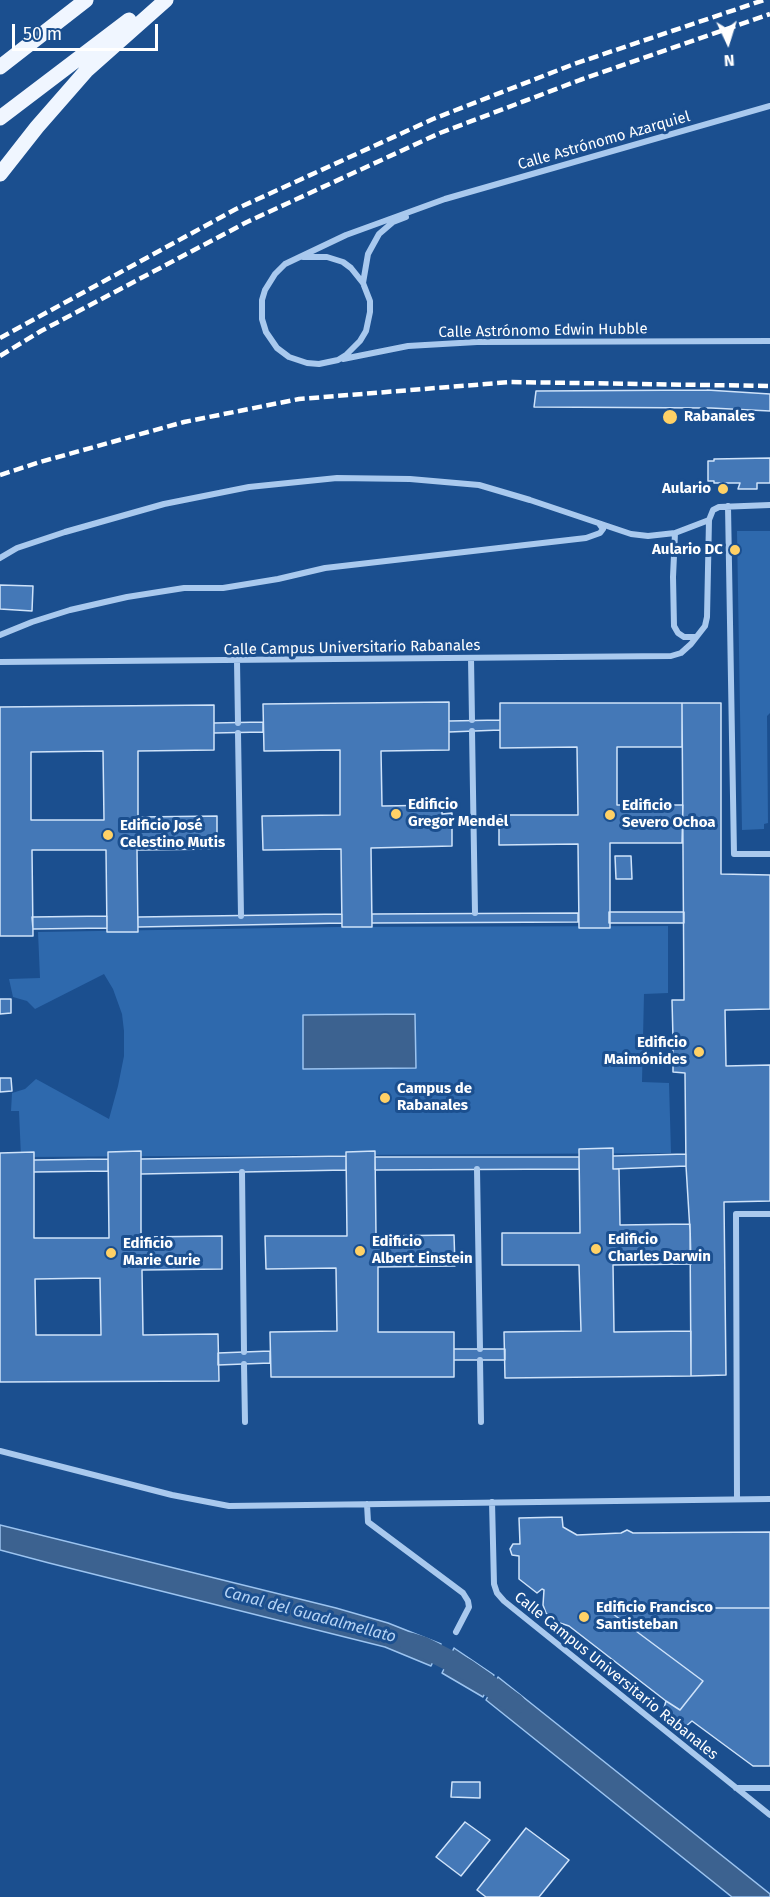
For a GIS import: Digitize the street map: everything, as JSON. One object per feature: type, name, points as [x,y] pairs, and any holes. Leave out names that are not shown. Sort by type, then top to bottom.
[{"type":"main road","points":[[0,67],[86,0]]},
{"type":"main road","points":[[0,118],[156,0]]},
{"type":"main road","points":[[0,174],[37,126],[86,71],[165,0]]},
{"type":"street","name":"Calle Astrónomo Azarquiel","points":[[445,199],[770,106]]},
{"type":"street","points":[[303,257],[327,257],[343,262],[363,283],[370,301],[366,331],[360,341],[338,360],[319,364],[307,363],[289,357],[277,348],[266,332],[262,319],[262,300],[275,273],[285,264],[346,235],[445,199]]},
{"type":"street","points":[[363,283],[368,254],[379,234],[393,222],[445,199]]},
{"type":"street","name":"Calle Astrónomo Edwin Hubble","points":[[319,364],[408,346],[477,342],[770,340]]},
{"type":"street","points":[[0,558],[17,548],[65,532],[164,504],[249,487],[337,478],[410,479],[479,485],[600,525],[631,534],[648,536],[675,533],[709,520],[713,510],[719,507],[770,505]]},
{"type":"street","points":[[728,507],[734,854],[770,854]]},
{"type":"street","name":"Calle Campus Universitario Rabanales","points":[[0,662],[671,656],[681,653],[705,626],[709,520]]},
{"type":"street","points":[[0,635],[70,610],[126,597],[184,588],[223,588],[325,568],[586,538],[600,533],[603,529],[600,525]]},
{"type":"street","points":[[675,533],[674,626],[684,637],[695,637]]},
{"type":"street","points":[[471,658],[472,720]]},
{"type":"street","points":[[237,661],[238,723]]},
{"type":"street","points":[[472,731],[475,913]]},
{"type":"street","points":[[238,733],[241,916]]},
{"type":"street","points":[[477,1169],[480,1349]]},
{"type":"street","points":[[242,1172],[244,1352]]},
{"type":"street","points":[[737,1499],[736,1214],[770,1214]]},
{"type":"street","points":[[480,1360],[481,1422]]},
{"type":"street","points":[[244,1364],[244,1422]]},
{"type":"street","points":[[0,1451],[172,1495],[229,1506],[770,1499]]},
{"type":"street","name":"Calle Campus Universitario Rabanales","points":[[492,1502],[494,1584],[497,1593],[504,1601],[770,1815]]},
{"type":"street","points":[[367,1504],[368,1522],[463,1593],[468,1600],[469,1607],[456,1632]]},
{"type":"street","points":[[736,1788],[770,1788]]},
{"type":"shaded area","points":[[737,531],[770,531],[768,823],[764,824],[764,829],[742,830]]},
{"type":"shaded area","points":[[668,926],[668,993],[644,994],[642,1082],[669,1083],[671,1153],[21,1157],[19,1111],[11,1111],[12,1093],[25,1089],[36,1079],[109,1119],[124,1056],[122,1014],[113,989],[104,974],[35,1009],[27,1001],[13,997],[9,979],[40,978],[38,932],[336,927]]},
{"type":"water","points":[[415,1014],[416,1068],[303,1069],[303,1015]]},
{"type":"water","points":[[0,1525],[336,1608],[388,1623],[441,1644],[431,1666],[385,1647],[0,1550]]},
{"type":"water","points":[[454,1648],[494,1675],[483,1697],[442,1673]]},
{"type":"water","points":[[498,1677],[770,1894],[770,1897],[732,1897],[486,1700]]},
{"type":"building","points":[[707,390],[770,394],[770,411],[711,408],[534,407],[536,391]]},
{"type":"building","points":[[770,458],[770,483],[757,483],[757,489],[738,489],[740,483],[708,481],[708,461]]},
{"type":"building","points":[[0,585],[33,586],[32,611],[0,609]]},
{"type":"building","name":"Edificio Gregor Mendel","points":[[449,702],[449,750],[381,751],[382,806],[442,805],[442,814],[452,813],[452,846],[371,848],[372,927],[342,927],[341,849],[263,850],[262,816],[340,815],[340,750],[264,751],[263,704]]},
{"type":"building","name":"Edificio Severo Ochoa","points":[[500,703],[682,703],[682,747],[617,747],[617,805],[683,805],[682,843],[610,843],[610,928],[579,928],[578,844],[499,845],[499,815],[578,815],[577,747],[500,748]]},
{"type":"building","name":"Edificio Maimónides","points":[[682,703],[721,703],[721,874],[770,875],[770,1009],[725,1010],[726,1066],[770,1065],[770,1201],[724,1202],[726,1375],[691,1376],[690,1231],[686,1166],[685,1073],[673,1072],[672,1000],[684,1000]]},
{"type":"building","name":"Edificio José Celestino Mutis","points":[[214,705],[214,750],[138,751],[138,817],[217,816],[217,849],[137,850],[138,932],[107,932],[106,850],[32,850],[33,936],[0,936],[0,707]],"holes":[[[103,751],[104,820],[31,820],[31,752]]]},
{"type":"building","points":[[500,720],[500,730],[449,732],[449,721]]},
{"type":"building","points":[[263,722],[263,732],[214,733],[214,723]]},
{"type":"building","points":[[615,856],[631,856],[632,879],[616,879]]},
{"type":"building","points":[[609,912],[684,912],[684,923],[609,923]]},
{"type":"building","points":[[578,913],[578,922],[372,923],[372,914]]},
{"type":"building","points":[[342,914],[342,923],[138,927],[138,917]]},
{"type":"building","points":[[107,916],[107,928],[33,929],[32,917]]},
{"type":"building","points":[[0,999],[11,999],[11,1013],[0,1014]]},
{"type":"building","points":[[0,1078],[11,1078],[12,1091],[0,1092]]},
{"type":"building","name":"Edificio Charles Darwin","points":[[613,1148],[613,1169],[619,1169],[620,1225],[690,1224],[691,1264],[613,1265],[614,1332],[691,1331],[691,1376],[505,1378],[504,1332],[581,1331],[579,1265],[502,1265],[502,1233],[580,1233],[579,1149]]},
{"type":"building","name":"Edificio Marie Curie","points":[[141,1151],[141,1237],[222,1236],[222,1269],[142,1270],[143,1335],[218,1334],[219,1381],[0,1382],[0,1153],[34,1152],[34,1238],[109,1238],[108,1152]],"holes":[[[100,1278],[101,1335],[36,1335],[35,1279]]]},
{"type":"building","name":"Edificio Albert Einstein","points":[[375,1151],[376,1236],[454,1235],[455,1266],[378,1267],[378,1332],[454,1332],[454,1377],[271,1377],[270,1332],[337,1331],[336,1268],[266,1269],[265,1236],[347,1236],[346,1152]]},
{"type":"building","points":[[686,1154],[686,1166],[613,1169],[613,1156]]},
{"type":"building","points":[[346,1156],[346,1170],[141,1174],[141,1159]]},
{"type":"building","points":[[375,1157],[579,1157],[579,1169],[375,1170]]},
{"type":"building","points":[[108,1159],[108,1171],[34,1172],[34,1160]]},
{"type":"building","points":[[454,1349],[505,1349],[505,1360],[454,1360]]},
{"type":"building","points":[[270,1351],[270,1363],[218,1365],[218,1353]]},
{"type":"building","name":"Edificio Francisco Santisteban","points":[[562,1517],[563,1527],[577,1535],[621,1533],[627,1530],[633,1533],[770,1532],[770,1608],[605,1608],[703,1681],[680,1710],[569,1626],[554,1621],[546,1613],[543,1605],[544,1590],[537,1593],[519,1579],[519,1556],[512,1555],[510,1549],[513,1544],[520,1544],[519,1518]]},
{"type":"building","points":[[605,1608],[770,1608],[770,1766],[753,1766],[692,1721],[685,1727],[677,1728],[670,1724],[665,1717],[666,1701],[680,1710],[703,1681]]},
{"type":"building","points":[[452,1782],[480,1782],[480,1798],[451,1797]]},
{"type":"building","points":[[465,1822],[490,1840],[461,1876],[436,1857]]},
{"type":"building","points":[[526,1828],[569,1860],[539,1897],[486,1897],[477,1890]]},
{"type":"waterway","name":"Canal del Guadalmellato","points":[[410,1643],[423,1647],[466,1669],[515,1704]]},
{"type":"railway","points":[[0,338],[236,209],[433,119],[574,64],[764,0]]},
{"type":"railway","points":[[0,356],[41,331],[247,222],[440,133],[580,80],[770,14]]},
{"type":"railway","points":[[0,475],[184,422],[299,399],[511,382],[770,386]]},
{"type":"place","name":"Rabanales","points":[[670,417]]},
{"type":"place","name":"Aulario","points":[[723,489]]},
{"type":"place","name":"Aulario DC","points":[[735,550]]},
{"type":"place","name":"Edificio Gregor Mendel","points":[[396,814]]},
{"type":"place","name":"Edificio Severo Ochoa","points":[[610,815]]},
{"type":"place","name":"Edificio José Celestino Mutis","points":[[108,835]]},
{"type":"place","name":"Edificio Maimónides","points":[[699,1052]]},
{"type":"place","name":"Campus de Rabanales","points":[[385,1098]]},
{"type":"place","name":"Edificio Charles Darwin","points":[[596,1249]]},
{"type":"place","name":"Edificio Albert Einstein","points":[[360,1251]]},
{"type":"place","name":"Edificio Marie Curie","points":[[111,1253]]},
{"type":"place","name":"Edificio Francisco Santisteban","points":[[584,1617]]}]
